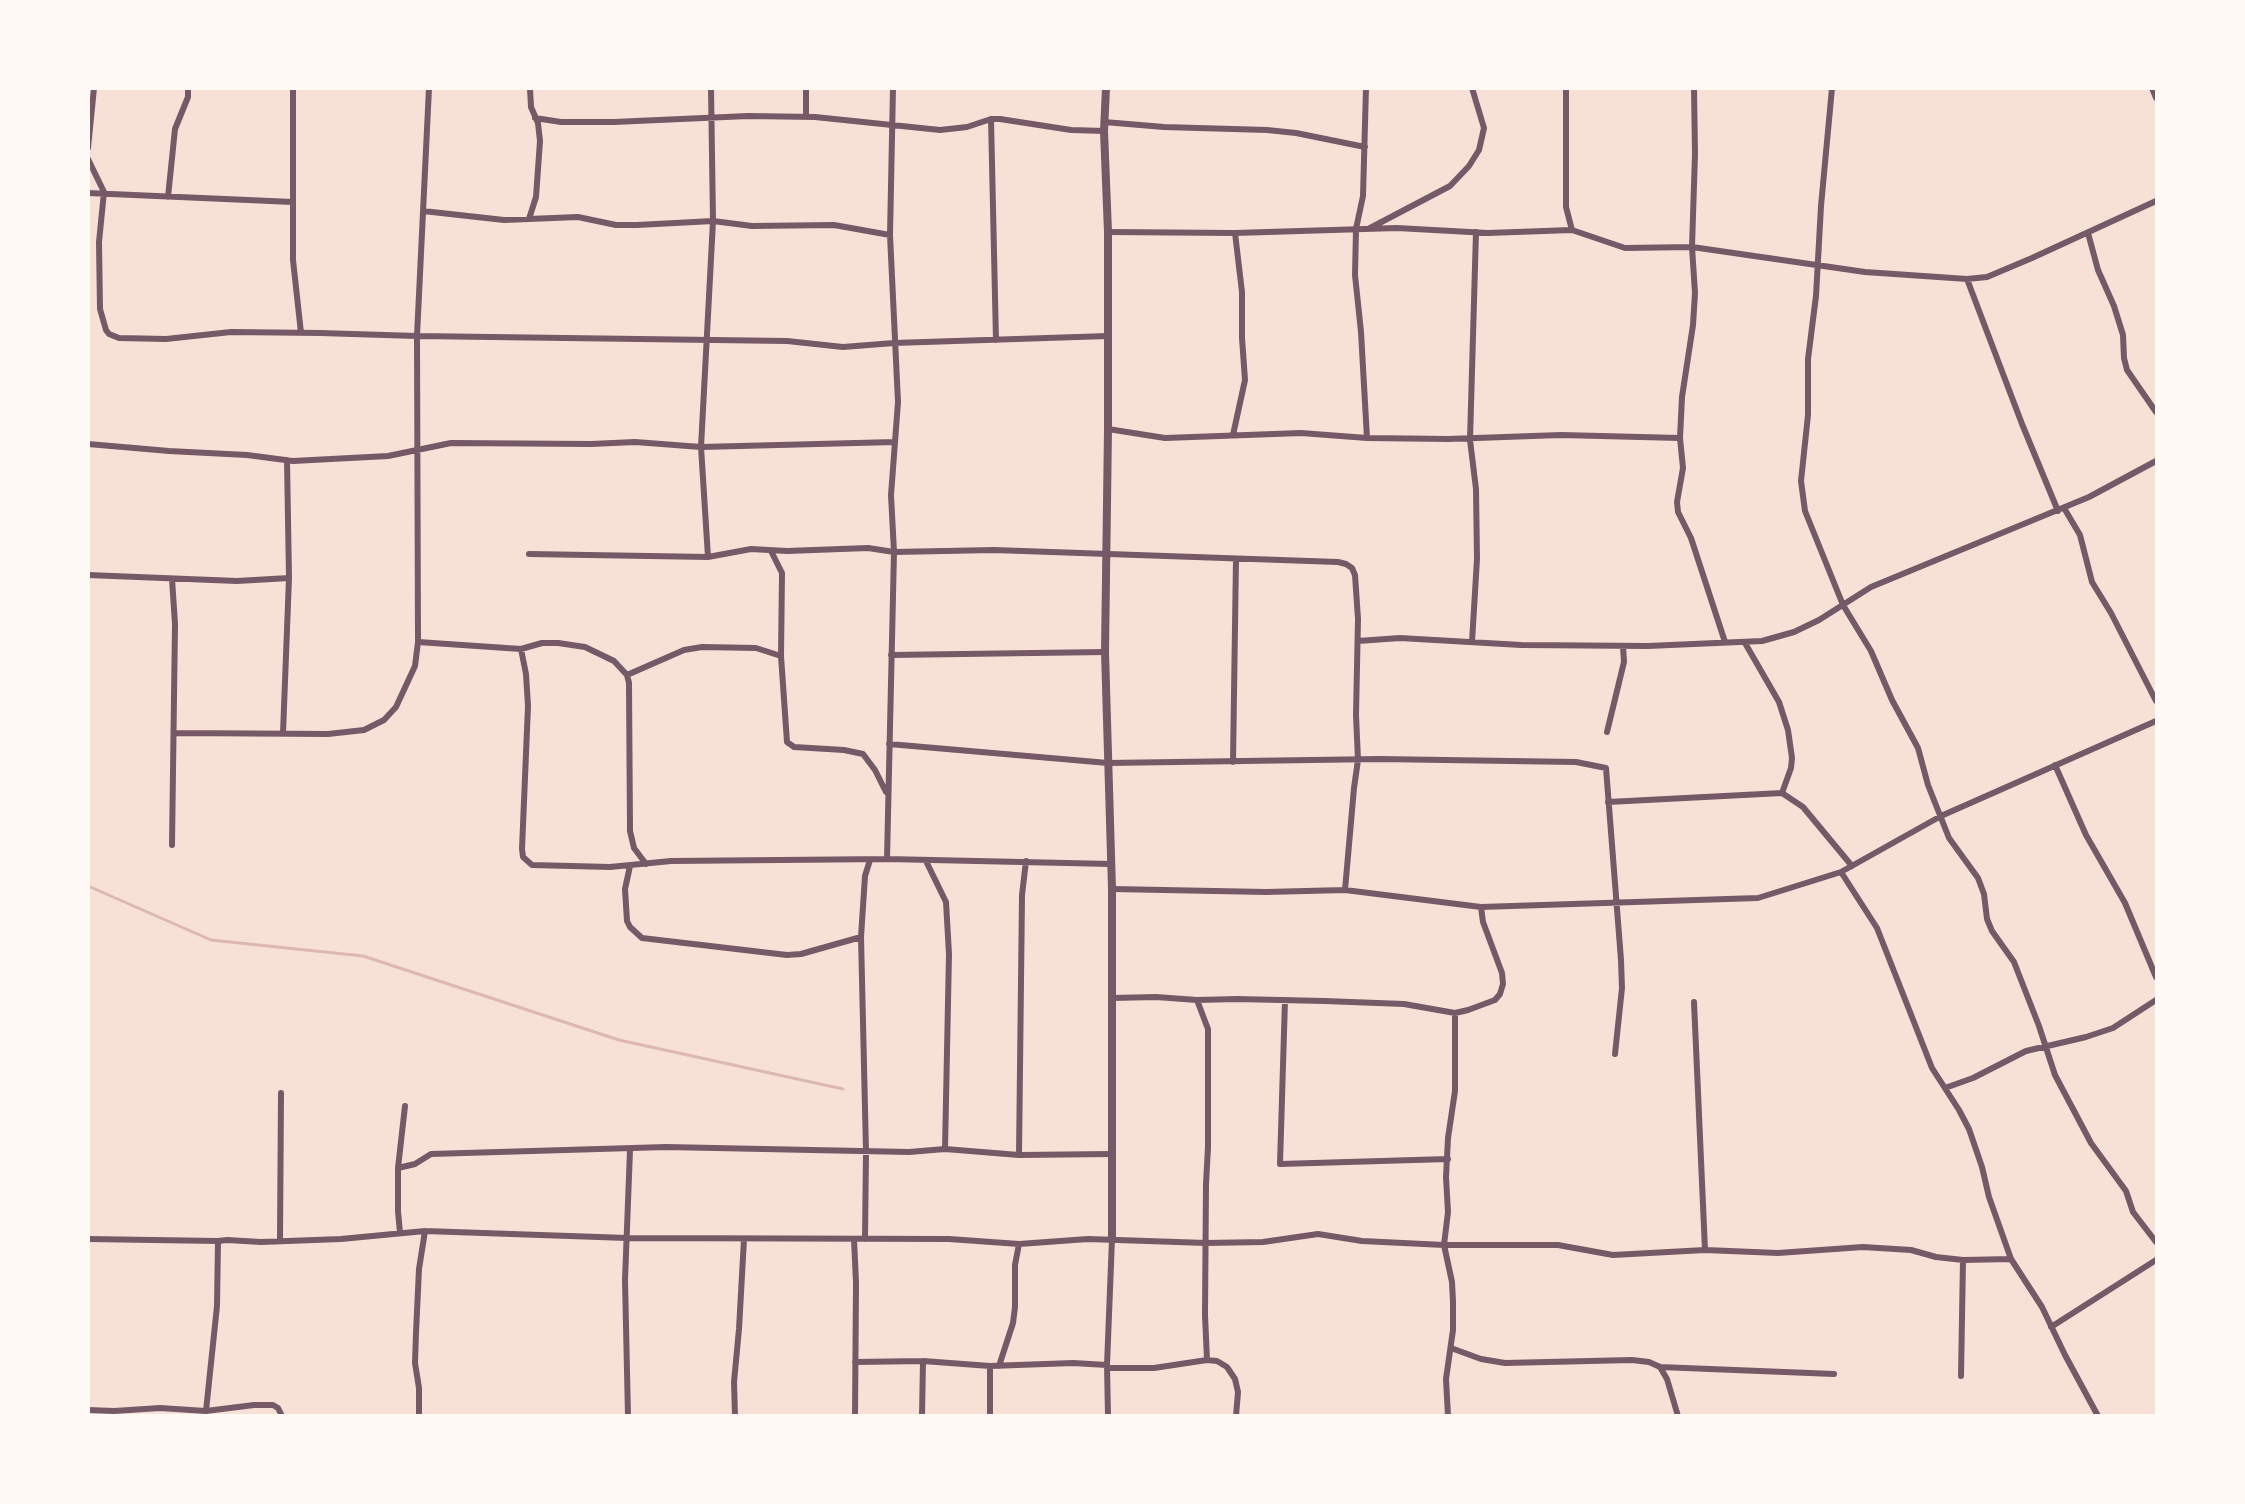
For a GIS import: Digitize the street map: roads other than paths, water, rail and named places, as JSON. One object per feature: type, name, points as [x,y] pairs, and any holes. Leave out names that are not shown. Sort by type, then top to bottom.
[{"type":"street","points":[[88,148],[94,88]]},
{"type":"street","points":[[168,197],[175,129],[188,97],[188,88]]},
{"type":"street","points":[[294,88],[293,260],[301,333]]},
{"type":"street","points":[[175,733],[351,733],[376,726],[384,720],[396,707],[415,666],[418,642],[417,336],[429,88]]},
{"type":"street","points":[[529,219],[536,197],[540,141],[540,131],[531,107],[530,88]]},
{"type":"street","points":[[708,557],[700,447],[713,221],[711,88]]},
{"type":"street","points":[[806,88],[806,116]]},
{"type":"street","points":[[887,859],[894,552],[891,495],[898,402],[890,235],[893,88]]},
{"type":"street","points":[[1106,88],[1104,126],[1108,232],[1108,429],[1105,652],[1112,889],[1112,1239],[1108,1416]]},
{"type":"street","points":[[1366,88],[1363,196],[1356,229],[1355,275],[1367,438]]},
{"type":"street","points":[[1368,229],[1434,196],[1459,178],[1469,166],[1479,150],[1484,128],[1472,88]]},
{"type":"street","points":[[1566,88],[1566,207],[1572,230]]},
{"type":"street","points":[[1694,88],[1695,154],[1692,247],[1695,293],[1693,325],[1682,397],[1680,438],[1683,468],[1677,502],[1678,512],[1691,538],[1725,642]]},
{"type":"street","points":[[1832,88],[1808,359],[1808,415],[1801,481],[1805,512],[1843,605],[1871,651],[1892,700],[1918,748],[1928,785],[1949,838],[1978,878],[1984,894],[1990,925],[2014,962],[2055,1075],[2091,1143],[2121,1184],[2133,1212],[2157,1242]]},
{"type":"street","points":[[2152,88],[2157,98]]},
{"type":"street","points":[[535,118],[561,122],[614,122],[710,117],[806,116],[953,130],[991,119],[1071,130],[1104,126],[1267,130],[1296,133],[1365,147]]},
{"type":"street","points":[[991,119],[996,340]]},
{"type":"street","points":[[88,159],[104,192],[99,242],[100,309],[103,324],[109,334],[119,338],[166,339],[231,333],[301,333],[787,341],[843,347],[894,343],[1108,336]]},
{"type":"street","points":[[88,193],[293,202]]},
{"type":"street","points":[[1108,232],[1235,233],[1396,228],[1476,232],[1572,230],[1625,248],[1692,247],[1865,272],[1967,279],[1987,277],[2157,201]]},
{"type":"street","points":[[423,211],[504,220],[578,218],[616,225],[713,221],[752,226],[834,225],[890,235]]},
{"type":"street","points":[[1472,642],[1477,525],[1470,440],[1476,232]]},
{"type":"street","points":[[1233,435],[1245,380],[1242,292],[1235,233]]},
{"type":"street","points":[[2088,233],[2098,270],[2114,306],[2123,335],[2127,370],[2157,412]]},
{"type":"street","points":[[1967,279],[2022,424],[2061,509],[2080,535],[2092,582],[2111,613],[2157,701]]},
{"type":"street","points":[[1108,429],[1166,438],[1301,433],[1367,438],[1470,440],[1561,435],[1680,438]]},
{"type":"street","points":[[88,444],[237,454],[287,460],[388,456],[451,443],[634,442],[700,447],[895,442]]},
{"type":"street","points":[[283,733],[289,578],[287,460]]},
{"type":"street","points":[[1358,641],[1400,638],[1521,645],[1623,646],[1762,641],[1794,632],[1871,587],[2061,509],[2157,461]]},
{"type":"street","points":[[529,554],[708,557],[751,549],[868,548],[894,552],[994,550],[1346,564],[1352,568],[1355,575],[1358,641],[1356,704],[1358,760],[1345,890]]},
{"type":"street","points":[[771,550],[782,573],[781,656],[787,738],[790,745],[863,754],[875,770],[887,794]]},
{"type":"street","points":[[1233,762],[1236,559]]},
{"type":"street","points":[[88,575],[237,581],[289,578]]},
{"type":"street","points":[[172,579],[175,624],[172,845]]},
{"type":"street","points":[[418,642],[521,649],[542,643],[585,647],[614,661],[627,675],[630,697],[630,831],[634,848],[646,864]]},
{"type":"street","points":[[1745,643],[1779,702],[1788,730],[1792,758],[1782,793]]},
{"type":"street","points":[[1607,732],[1624,662],[1623,646]]},
{"type":"street","points":[[627,675],[684,650],[702,647],[756,648],[781,656]]},
{"type":"street","points":[[521,649],[526,674],[528,706],[523,857],[532,865],[630,866],[700,860],[887,859],[1111,864]]},
{"type":"street","points":[[891,655],[1105,652]]},
{"type":"street","points":[[1112,889],[1266,892],[1345,890],[1480,907],[1758,898],[1841,872],[1941,816],[2157,721]]},
{"type":"street","points":[[889,744],[1108,763],[1358,760],[1575,762],[1605,768],[1622,988],[1615,1054]]},
{"type":"street","points":[[2055,765],[2086,835],[2125,903],[2157,977]]},
{"type":"street","points":[[1608,802],[1782,793],[1803,807],[1852,866]]},
{"type":"street","points":[[865,1239],[866,1151],[861,937],[865,876],[870,860]]},
{"type":"street","points":[[926,861],[946,902],[949,954],[945,1149]]},
{"type":"street","points":[[1019,1155],[1023,895],[1026,861]]},
{"type":"street","points":[[630,866],[625,889],[627,921],[642,938],[788,955],[801,954],[861,937]]},
{"type":"street","points":[[1841,872],[1877,928],[1932,1068],[1969,1129],[1989,1197],[2011,1259],[2042,1307],[2098,1416]]},
{"type":"street","points":[[1112,998],[1156,997],[1197,1000],[1404,1004],[1455,1013],[1468,1010],[1495,1000],[1503,984],[1502,973],[1483,922],[1480,907]]},
{"type":"street","points":[[1197,1000],[1208,1029],[1205,1315],[1207,1360]]},
{"type":"street","points":[[1285,1000],[1280,1164],[1448,1160]]},
{"type":"street","points":[[1945,1088],[1973,1078],[2026,1051],[2086,1037],[2113,1028],[2157,1000]]},
{"type":"street","points":[[1694,1002],[1704,1251]]},
{"type":"street","points":[[1448,1416],[1446,1379],[1454,1302],[1444,1245],[1448,1212],[1448,1138],[1455,1091],[1455,1013]]},
{"type":"street","points":[[280,1240],[281,1093]]},
{"type":"street","points":[[400,1233],[398,1168],[405,1106]]},
{"type":"street","points":[[398,1168],[415,1164],[431,1154],[712,1147],[909,1152],[945,1149],[1019,1155],[1112,1154]]},
{"type":"street","points":[[628,1416],[625,1344],[630,1150]]},
{"type":"street","points":[[88,1239],[261,1242],[341,1239],[426,1231],[627,1238],[949,1239],[1019,1244],[1088,1239],[1206,1243],[1263,1242],[1318,1234],[1362,1241],[1444,1245],[1558,1245],[1613,1256],[1704,1251],[1778,1253],[1863,1247],[1911,1250],[1936,1257],[1963,1260],[2011,1259]]},
{"type":"street","points":[[419,1416],[419,1388],[415,1363],[416,1333],[419,1269],[426,1231]]},
{"type":"street","points":[[735,1416],[734,1382],[744,1239]]},
{"type":"street","points":[[854,1239],[855,1416]]},
{"type":"street","points":[[206,1411],[217,1305],[218,1242]]},
{"type":"street","points":[[999,1365],[1015,1307],[1015,1265],[1019,1244]]},
{"type":"street","points":[[1961,1376],[1963,1260]]},
{"type":"street","points":[[2051,1327],[2157,1260]]},
{"type":"street","points":[[1451,1348],[1481,1359],[1505,1363],[1632,1360],[1649,1362],[1660,1368],[1834,1374]]},
{"type":"street","points":[[855,1362],[922,1361],[990,1366],[1073,1363],[1154,1368],[1207,1360],[1217,1361],[1227,1367],[1235,1379],[1238,1392],[1236,1416]]},
{"type":"street","points":[[922,1361],[922,1416]]},
{"type":"street","points":[[990,1366],[990,1416]]},
{"type":"street","points":[[1660,1368],[1667,1379],[1678,1416]]},
{"type":"street","points":[[88,1410],[160,1408],[206,1411],[254,1405],[273,1406],[278,1408],[282,1416]]},
{"type":"waterway","points":[[88,886],[211,940],[363,956],[619,1040],[843,1089]]}]
